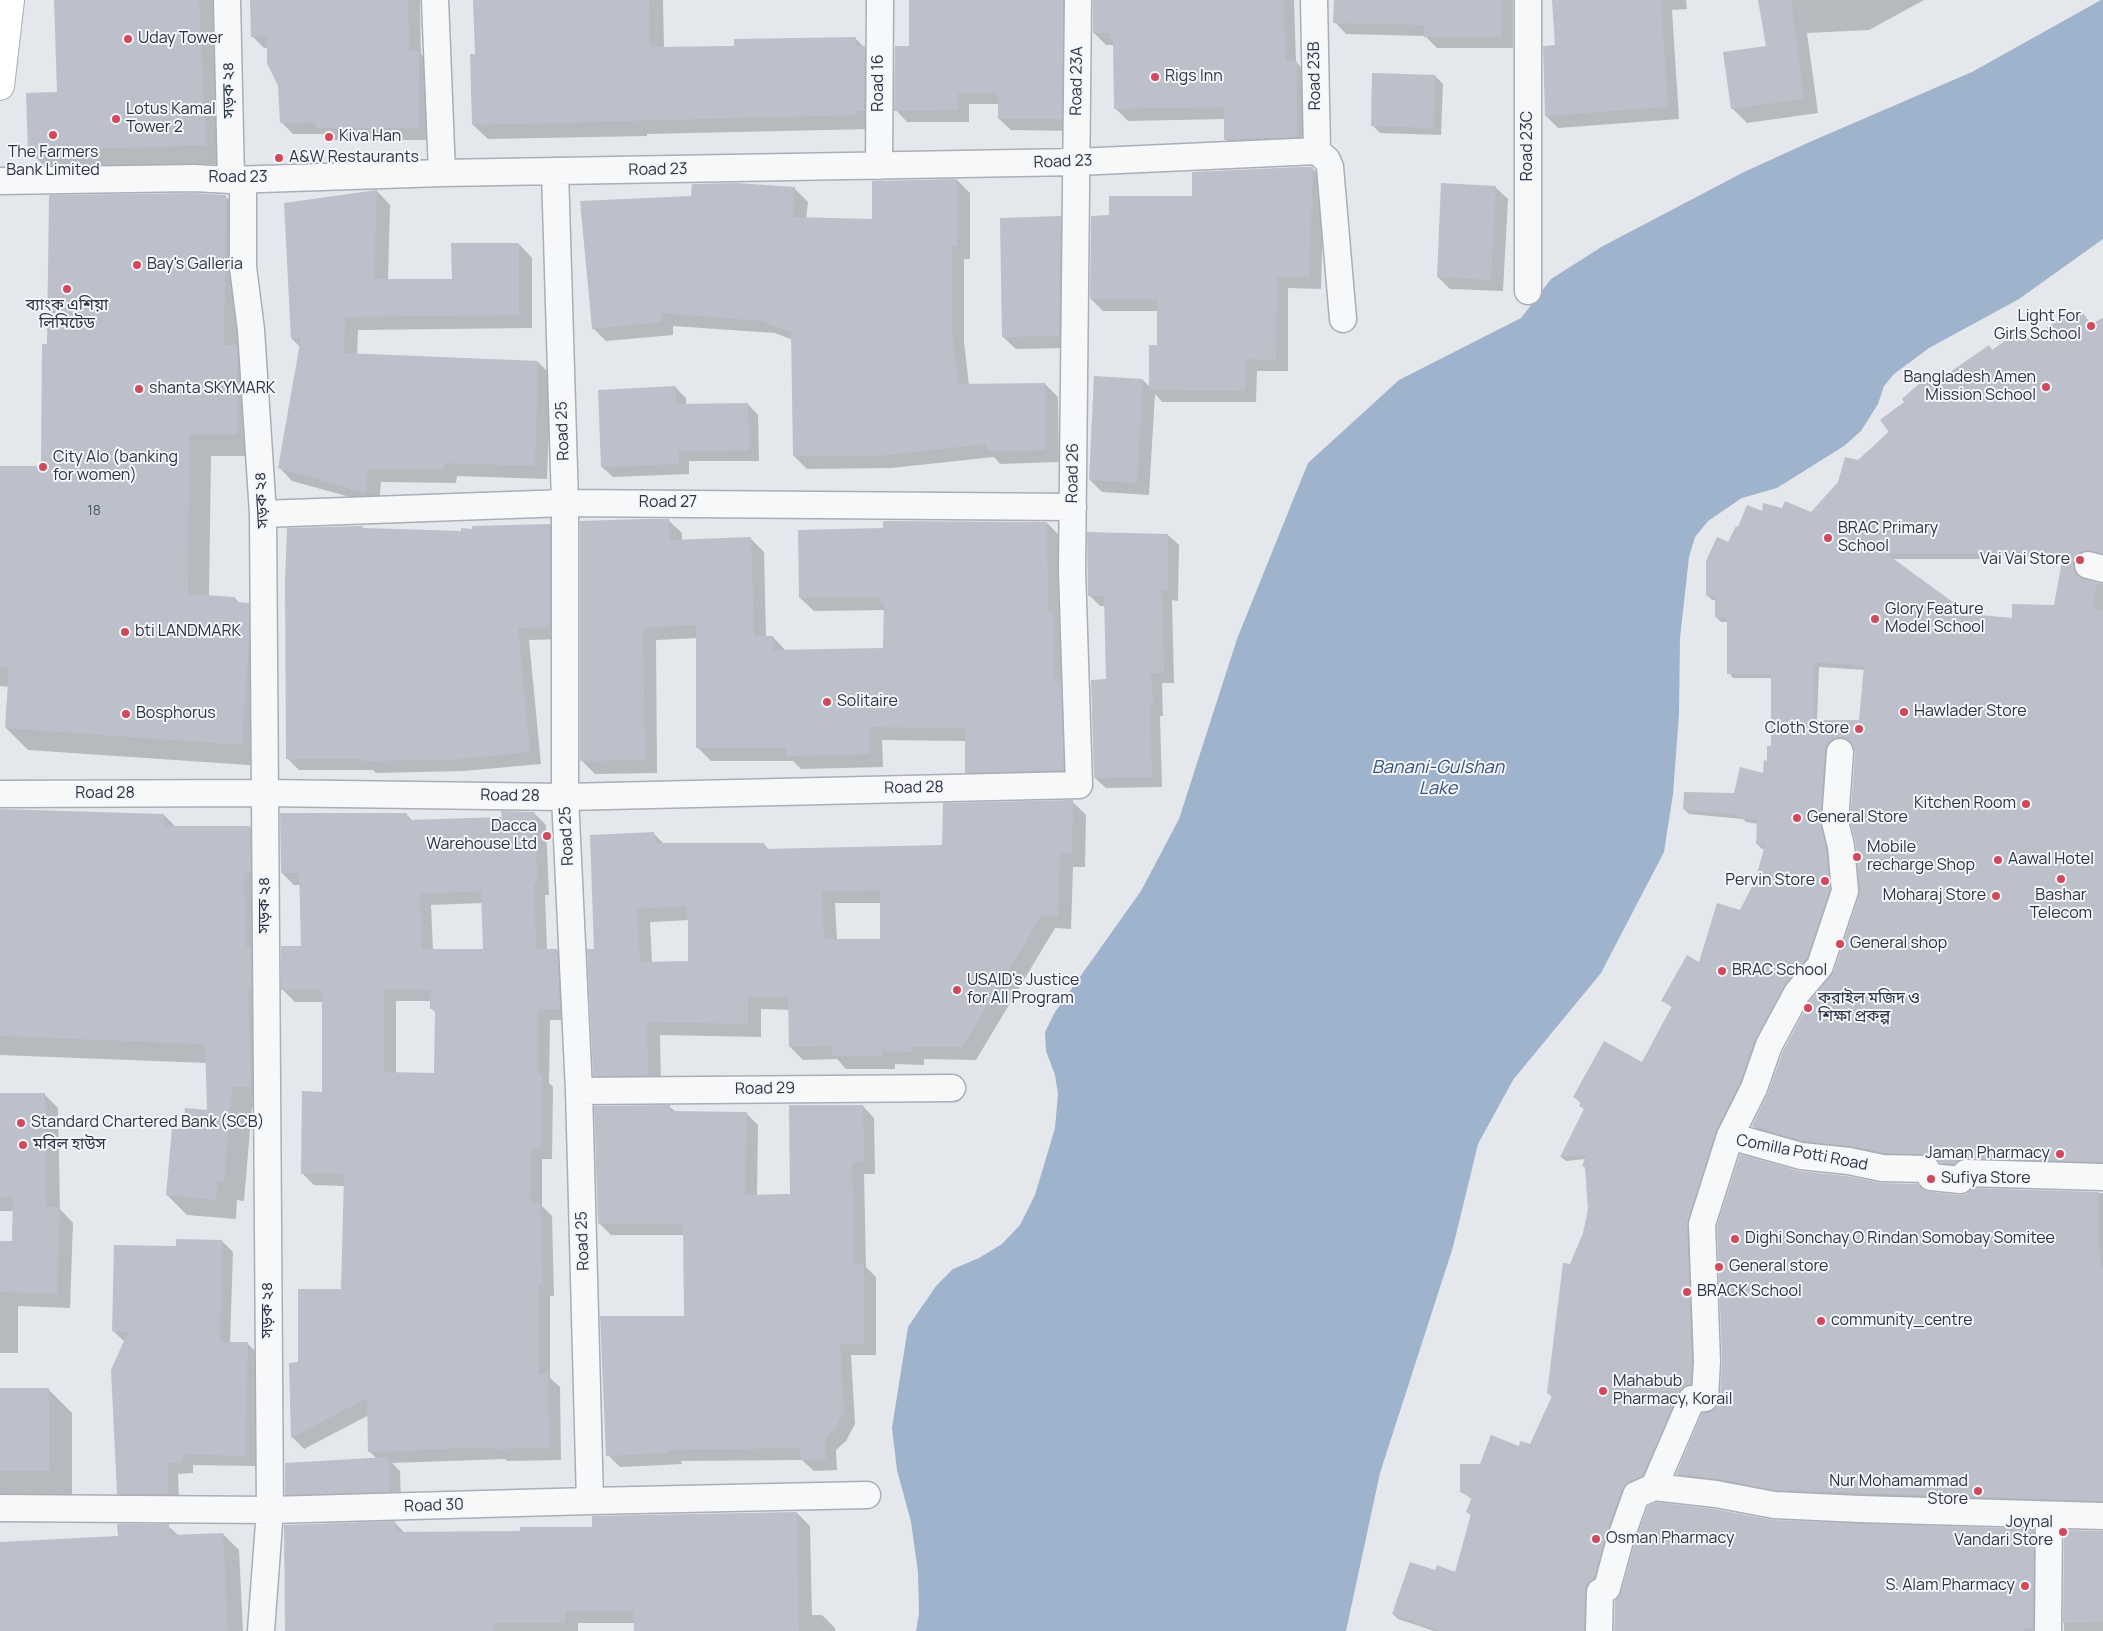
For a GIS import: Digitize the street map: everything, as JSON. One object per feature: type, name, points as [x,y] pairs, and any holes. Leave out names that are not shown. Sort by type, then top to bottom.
[{"type":"main road","points":[[0,86],[10,0]]},
{"type":"street","name":"সড়ক ২৪","points":[[228,0],[237,179],[263,514],[270,1510],[261,1631]]},
{"type":"street","points":[[435,0],[442,173]]},
{"type":"street","name":"Road 16","points":[[879,166],[880,0]]},
{"type":"street","name":"Road 23A","points":[[1077,162],[1078,0]]},
{"type":"street","name":"Road 23B","points":[[1314,0],[1316,151]]},
{"type":"street","name":"Road 23C","points":[[1528,0],[1528,291]]},
{"type":"street","name":"Road 23","points":[[0,181],[237,179],[442,173],[1077,162],[1316,151]]},
{"type":"street","points":[[1316,151],[1327,160],[1330,167],[1343,319]]},
{"type":"street","name":"Road 26","points":[[1077,162],[1072,570],[1079,785]]},
{"type":"street","name":"Road 25","points":[[555,172],[565,503],[565,797],[578,1091],[590,1501]]},
{"type":"street","name":"Road 27","points":[[263,514],[565,503],[1073,507]]},
{"type":"street","points":[[1730,1136],[1754,1088],[1769,1045],[1797,993],[1820,966],[1845,890],[1841,846],[1835,822],[1840,752]]},
{"type":"street","name":"Road 28","points":[[0,794],[264,793],[565,797],[1079,785]]},
{"type":"street","name":"Road 29","points":[[578,1091],[952,1088]]},
{"type":"street","name":"Comilla Potti Road","points":[[1654,1487],[1692,1399],[1705,1398],[1707,1361],[1702,1224],[1730,1136],[1801,1156],[1849,1161],[1882,1168],[1926,1169],[1931,1177],[1960,1180],[1966,1173],[2103,1177]]},
{"type":"street","points":[[1599,1631],[1600,1592],[1607,1588],[1620,1540],[1636,1495],[1654,1487],[1716,1494],[1774,1505],[2049,1516],[2103,1516]]},
{"type":"street","name":"Road 30","points":[[0,1508],[270,1510],[867,1496]]},
{"type":"street","points":[[2048,1631],[2049,1516]]},
{"type":"water","name":"Banani-Gulshan Lake","points":[[2103,0],[2103,239],[2019,299],[1929,348],[1894,374],[1884,386],[1878,404],[1861,431],[1844,446],[1777,488],[1742,498],[1708,521],[1695,537],[1689,557],[1680,638],[1679,714],[1673,794],[1664,852],[1601,973],[1513,1080],[1478,1144],[1453,1247],[1380,1473],[1346,1631],[916,1631],[919,1614],[918,1572],[911,1522],[897,1470],[892,1428],[908,1327],[936,1286],[953,1269],[979,1258],[1002,1244],[1020,1225],[1035,1195],[1055,1128],[1058,1094],[1055,1075],[1046,1051],[1045,1032],[1055,1012],[1141,891],[1179,819],[1237,639],[1308,463],[1399,380],[1521,318],[1551,279],[1603,246],[1744,172],[1972,72]]},
{"type":"building","points":[[54,0],[199,0],[206,145],[28,151],[26,93],[57,92]]},
{"type":"building","points":[[250,0],[408,0],[409,51],[419,51],[419,128],[316,128],[316,122],[280,123],[278,86],[267,63],[267,36],[251,37]]},
{"type":"building","points":[[473,0],[649,0],[650,47],[734,46],[734,39],[856,37],[856,46],[865,46],[864,111],[857,111],[857,115],[472,125],[470,54],[475,54]]},
{"type":"building","points":[[909,0],[1063,0],[1062,119],[998,119],[998,93],[958,93],[958,110],[894,111],[895,46],[909,46]]},
{"type":"building","points":[[1093,0],[1284,0],[1285,61],[1297,61],[1297,137],[1224,140],[1224,107],[1114,109],[1113,38],[1110,39],[1110,33],[1093,33]]},
{"type":"building","points":[[1334,0],[1502,0],[1502,37],[1424,37],[1424,25],[1333,23]]},
{"type":"building","points":[[1552,0],[1661,0],[1668,107],[1545,116],[1543,46],[1555,45]]},
{"type":"building","points":[[1758,0],[1791,0],[1804,99],[1731,109],[1723,52],[1766,46]]},
{"type":"building","points":[[1372,73],[1435,75],[1434,128],[1371,126]]},
{"type":"building","points":[[1313,167],[1309,277],[1277,277],[1276,360],[1245,359],[1245,391],[1149,390],[1149,345],[1157,345],[1157,299],[1090,299],[1091,216],[1109,215],[1109,196],[1192,196],[1192,172]]},
{"type":"building","points":[[957,179],[957,246],[952,246],[952,328],[958,384],[1045,383],[1046,450],[986,451],[986,444],[878,456],[793,456],[791,332],[761,321],[661,313],[661,322],[592,329],[580,201],[691,196],[692,184],[736,183],[795,187],[793,217],[872,219],[872,181]]},
{"type":"building","points":[[1441,183],[1496,186],[1491,280],[1437,277]]},
{"type":"building","points":[[377,190],[374,279],[452,279],[451,243],[519,243],[519,315],[345,317],[344,353],[538,361],[535,466],[444,463],[443,470],[368,469],[366,493],[278,468],[301,337],[291,339],[284,203]]},
{"type":"building","points":[[194,193],[226,195],[224,345],[237,345],[237,434],[189,434],[188,594],[235,597],[235,602],[249,603],[249,641],[242,745],[5,728],[9,667],[0,667],[0,466],[41,466],[42,344],[47,344],[49,195]]},
{"type":"building","points":[[1061,216],[1059,336],[1002,337],[1000,218]]},
{"type":"building","points":[[2081,310],[2092,326],[2103,320],[2103,553],[2084,551],[2077,555],[2073,562],[2078,576],[2097,583],[2092,609],[2103,610],[2103,1162],[1966,1158],[1960,1159],[1954,1164],[1940,1163],[1934,1156],[1927,1154],[1884,1153],[1851,1146],[1804,1141],[1752,1126],[1768,1093],[1783,1051],[1809,1002],[1834,971],[1859,895],[1856,845],[1850,821],[1855,753],[1853,745],[1848,739],[1841,737],[1833,739],[1827,744],[1825,751],[1820,821],[1826,848],[1830,889],[1807,958],[1784,986],[1756,1038],[1740,1082],[1716,1131],[1687,1224],[1692,1361],[1691,1384],[1683,1387],[1678,1393],[1643,1476],[1630,1481],[1622,1490],[1606,1535],[1594,1578],[1587,1584],[1585,1591],[1584,1631],[1441,1631],[1392,1614],[1410,1562],[1435,1570],[1437,1565],[1455,1572],[1471,1514],[1466,1512],[1472,1497],[1460,1492],[1460,1464],[1480,1464],[1491,1435],[1519,1446],[1520,1441],[1530,1444],[1552,1396],[1547,1393],[1563,1263],[1570,1264],[1583,1233],[1588,1209],[1585,1167],[1582,1166],[1586,1155],[1560,1157],[1584,1109],[1579,1106],[1581,1102],[1573,1097],[1604,1041],[1642,1062],[1672,1006],[1661,1001],[1687,955],[1699,962],[1717,903],[1740,910],[1755,881],[1765,845],[1756,844],[1757,820],[1740,818],[1740,815],[1683,809],[1684,792],[1734,793],[1740,767],[1763,773],[1764,760],[1767,761],[1767,746],[1771,746],[1771,674],[1727,674],[1727,617],[1715,617],[1715,596],[1706,596],[1706,561],[1717,537],[1728,542],[1736,526],[1738,527],[1747,505],[1762,511],[1763,503],[1782,508],[1785,501],[1811,512],[1838,482],[1845,457],[1858,460],[1889,432],[1880,420],[1904,402],[1902,399],[1931,373],[1940,382],[1950,372],[1989,345],[1992,350],[2020,330],[2026,339]],"holes":[[[1989,551],[2063,555],[2054,605],[2012,604],[2012,618],[1969,614],[1887,554],[1989,554]],[[1814,662],[1864,666],[1859,720],[1813,720]]]},
{"type":"building","points":[[1094,376],[1143,379],[1137,483],[1089,480]]},
{"type":"building","points":[[676,386],[676,404],[748,403],[749,450],[679,451],[679,464],[601,467],[598,390]]},
{"type":"building","points":[[669,519],[670,540],[751,537],[754,636],[773,636],[773,650],[883,648],[884,603],[881,603],[881,597],[799,598],[798,530],[883,528],[883,521],[1047,522],[1048,612],[1053,612],[1054,681],[1061,681],[1064,770],[965,773],[965,728],[870,727],[870,754],[786,756],[786,748],[696,748],[696,625],[643,627],[645,760],[580,761],[580,521]]},
{"type":"building","points":[[550,524],[550,627],[518,628],[530,752],[451,760],[362,761],[362,759],[286,759],[285,582],[287,528],[363,526],[363,528],[461,531],[461,528],[472,529],[472,526]]},
{"type":"building","points":[[1087,532],[1168,534],[1168,590],[1162,590],[1164,673],[1151,673],[1153,706],[1150,706],[1152,777],[1094,778],[1091,680],[1106,679],[1104,596],[1088,596]]},
{"type":"building","points":[[1073,800],[1072,854],[1060,854],[1058,916],[1042,915],[962,1047],[912,1047],[911,1052],[882,1051],[882,1056],[832,1056],[832,1046],[789,1047],[788,997],[748,997],[748,1024],[647,1022],[648,1075],[593,1076],[587,949],[594,949],[590,835],[654,832],[655,843],[764,843],[764,849],[942,845],[943,803]],"holes":[[[880,890],[880,939],[824,939],[822,891]],[[687,906],[688,961],[640,962],[637,909]]]},
{"type":"building","points":[[0,809],[164,814],[164,826],[250,826],[251,873],[244,873],[246,947],[251,946],[251,990],[248,990],[251,1087],[232,1087],[224,1181],[217,1181],[216,1200],[166,1195],[172,1128],[183,1129],[185,1108],[207,1110],[205,1044],[0,1036]]},
{"type":"building","points":[[501,811],[535,812],[537,883],[534,883],[536,949],[557,949],[560,1009],[538,1009],[538,1074],[542,1074],[541,1148],[531,1148],[530,1203],[540,1203],[543,1285],[539,1285],[539,1374],[548,1374],[549,1448],[493,1449],[493,1447],[368,1452],[367,1398],[291,1438],[289,1363],[298,1362],[298,1289],[341,1289],[344,1174],[301,1174],[302,1091],[322,1092],[322,990],[281,990],[281,946],[301,946],[299,873],[281,873],[280,813],[407,813],[407,820],[502,817]],"holes":[[[481,891],[483,949],[422,949],[420,894]],[[384,990],[430,990],[430,1009],[435,1009],[434,1073],[384,1072]]]},
{"type":"building","points":[[0,1093],[45,1093],[46,1207],[60,1207],[57,1294],[0,1292],[0,1241],[12,1241],[13,1197],[0,1197]]},
{"type":"building","points":[[670,1105],[670,1111],[747,1112],[745,1195],[790,1194],[789,1105],[863,1105],[864,1162],[852,1162],[854,1264],[864,1264],[864,1344],[840,1344],[844,1412],[835,1429],[825,1438],[826,1459],[801,1460],[800,1448],[670,1450],[670,1453],[606,1456],[600,1316],[684,1316],[683,1224],[598,1224],[594,1106]]},
{"type":"building","points":[[1740,1154],[1799,1171],[1847,1176],[1881,1183],[1918,1184],[1929,1192],[1959,1195],[1966,1194],[1973,1188],[2098,1192],[2098,1249],[2100,1249],[2100,1265],[2103,1266],[2103,1501],[1776,1490],[1719,1479],[1676,1474],[1702,1413],[1713,1410],[1718,1406],[1720,1399],[1722,1360],[1717,1226]]},
{"type":"building","points":[[176,1239],[222,1240],[220,1342],[248,1342],[245,1456],[182,1454],[182,1463],[168,1463],[168,1494],[117,1494],[111,1370],[128,1332],[112,1331],[114,1245],[176,1246]]},
{"type":"building","points":[[0,1388],[49,1388],[49,1471],[0,1471]]},
{"type":"building","points":[[388,1457],[390,1492],[285,1495],[285,1463]]},
{"type":"building","points":[[1656,1502],[1714,1509],[1773,1520],[2034,1529],[2033,1628],[2025,1628],[2025,1631],[1614,1631],[1615,1601],[1621,1592],[1634,1544],[1648,1506]]},
{"type":"building","points":[[797,1512],[799,1631],[634,1631],[633,1611],[565,1611],[565,1623],[492,1623],[493,1631],[285,1631],[284,1525],[395,1521],[395,1532],[520,1531],[520,1527],[592,1527],[592,1516]]},
{"type":"building","points":[[117,1524],[169,1524],[169,1535],[223,1533],[228,1631],[0,1631],[0,1542],[118,1536]]},
{"type":"building","points":[[2064,1530],[2103,1531],[2103,1622],[2063,1623]]},
{"type":"place","name":"Uday Tower","points":[[128,39]]},
{"type":"place","name":"Rigs Inn","points":[[1155,77]]},
{"type":"place","name":"Lotus Kamal Tower 2","points":[[116,119]]},
{"type":"place","name":"The Farmers Bank Limited","points":[[53,135]]},
{"type":"place","name":"Kiva Han","points":[[329,137]]},
{"type":"place","name":"A&W Restaurants","points":[[279,158]]},
{"type":"place","name":"Bay's Galleria","points":[[137,265]]},
{"type":"place","name":"ব্যাংক এশিয়া লিমিটেড","points":[[67,289]]},
{"type":"place","name":"Light For Girls School","points":[[2091,326]]},
{"type":"place","name":"Bangladesh Amen Mission School","points":[[2046,387]]},
{"type":"place","name":"shanta SKYMARK","points":[[139,389]]},
{"type":"place","name":"City Alo (banking for women)","points":[[43,467]]},
{"type":"place","name":"BRAC Primary School","points":[[1828,538]]},
{"type":"place","name":"Vai Vai Store","points":[[2080,560]]},
{"type":"place","name":"Glory Feature Model School","points":[[1875,619]]},
{"type":"place","name":"bti LANDMARK","points":[[125,632]]},
{"type":"place","name":"Solitaire","points":[[827,702]]},
{"type":"place","name":"Hawlader Store","points":[[1904,712]]},
{"type":"place","name":"Bosphorus","points":[[126,714]]},
{"type":"place","name":"Cloth Store","points":[[1859,729]]},
{"type":"place","name":"Kitchen Room","points":[[2026,804]]},
{"type":"place","name":"General Store","points":[[1797,818]]},
{"type":"place","name":"Dacca Warehouse Ltd","points":[[547,836]]},
{"type":"place","name":"Mobile recharge Shop","points":[[1857,857]]},
{"type":"place","name":"Aawal Hotel","points":[[1998,860]]},
{"type":"place","name":"Bashar Telecom","points":[[2061,879]]},
{"type":"place","name":"Pervin Store","points":[[1825,881]]},
{"type":"place","name":"Moharaj Store","points":[[1996,896]]},
{"type":"place","name":"General shop","points":[[1840,944]]},
{"type":"place","name":"BRAC School","points":[[1722,971]]},
{"type":"place","name":"USAID's Justice for All Program","points":[[957,990]]},
{"type":"place","name":"করাইল মজিদ ও শিক্ষা প্রকল্প","points":[[1808,1008]]},
{"type":"place","name":"Standard Chartered Bank (SCB)","points":[[21,1123]]},
{"type":"place","name":"মবিল হাউস","points":[[23,1145]]},
{"type":"place","name":"Jaman Pharmacy","points":[[2060,1154]]},
{"type":"place","name":"Sufiya Store","points":[[1931,1179]]},
{"type":"place","name":"Dighi Sonchay O Rindan Somobay Somitee","points":[[1735,1239]]},
{"type":"place","name":"General store","points":[[1719,1267]]},
{"type":"place","name":"BRACK School","points":[[1687,1292]]},
{"type":"place","name":"community_centre","points":[[1821,1321]]},
{"type":"place","name":"Mahabub Pharmacy, Korail","points":[[1603,1391]]},
{"type":"place","name":"Nur Mohamammad Store","points":[[1978,1491]]},
{"type":"place","name":"Joynal Vandari Store","points":[[2063,1532]]},
{"type":"place","name":"Osman Pharmacy","points":[[1596,1539]]},
{"type":"place","name":"S. Alam Pharmacy","points":[[2025,1586]]}]
